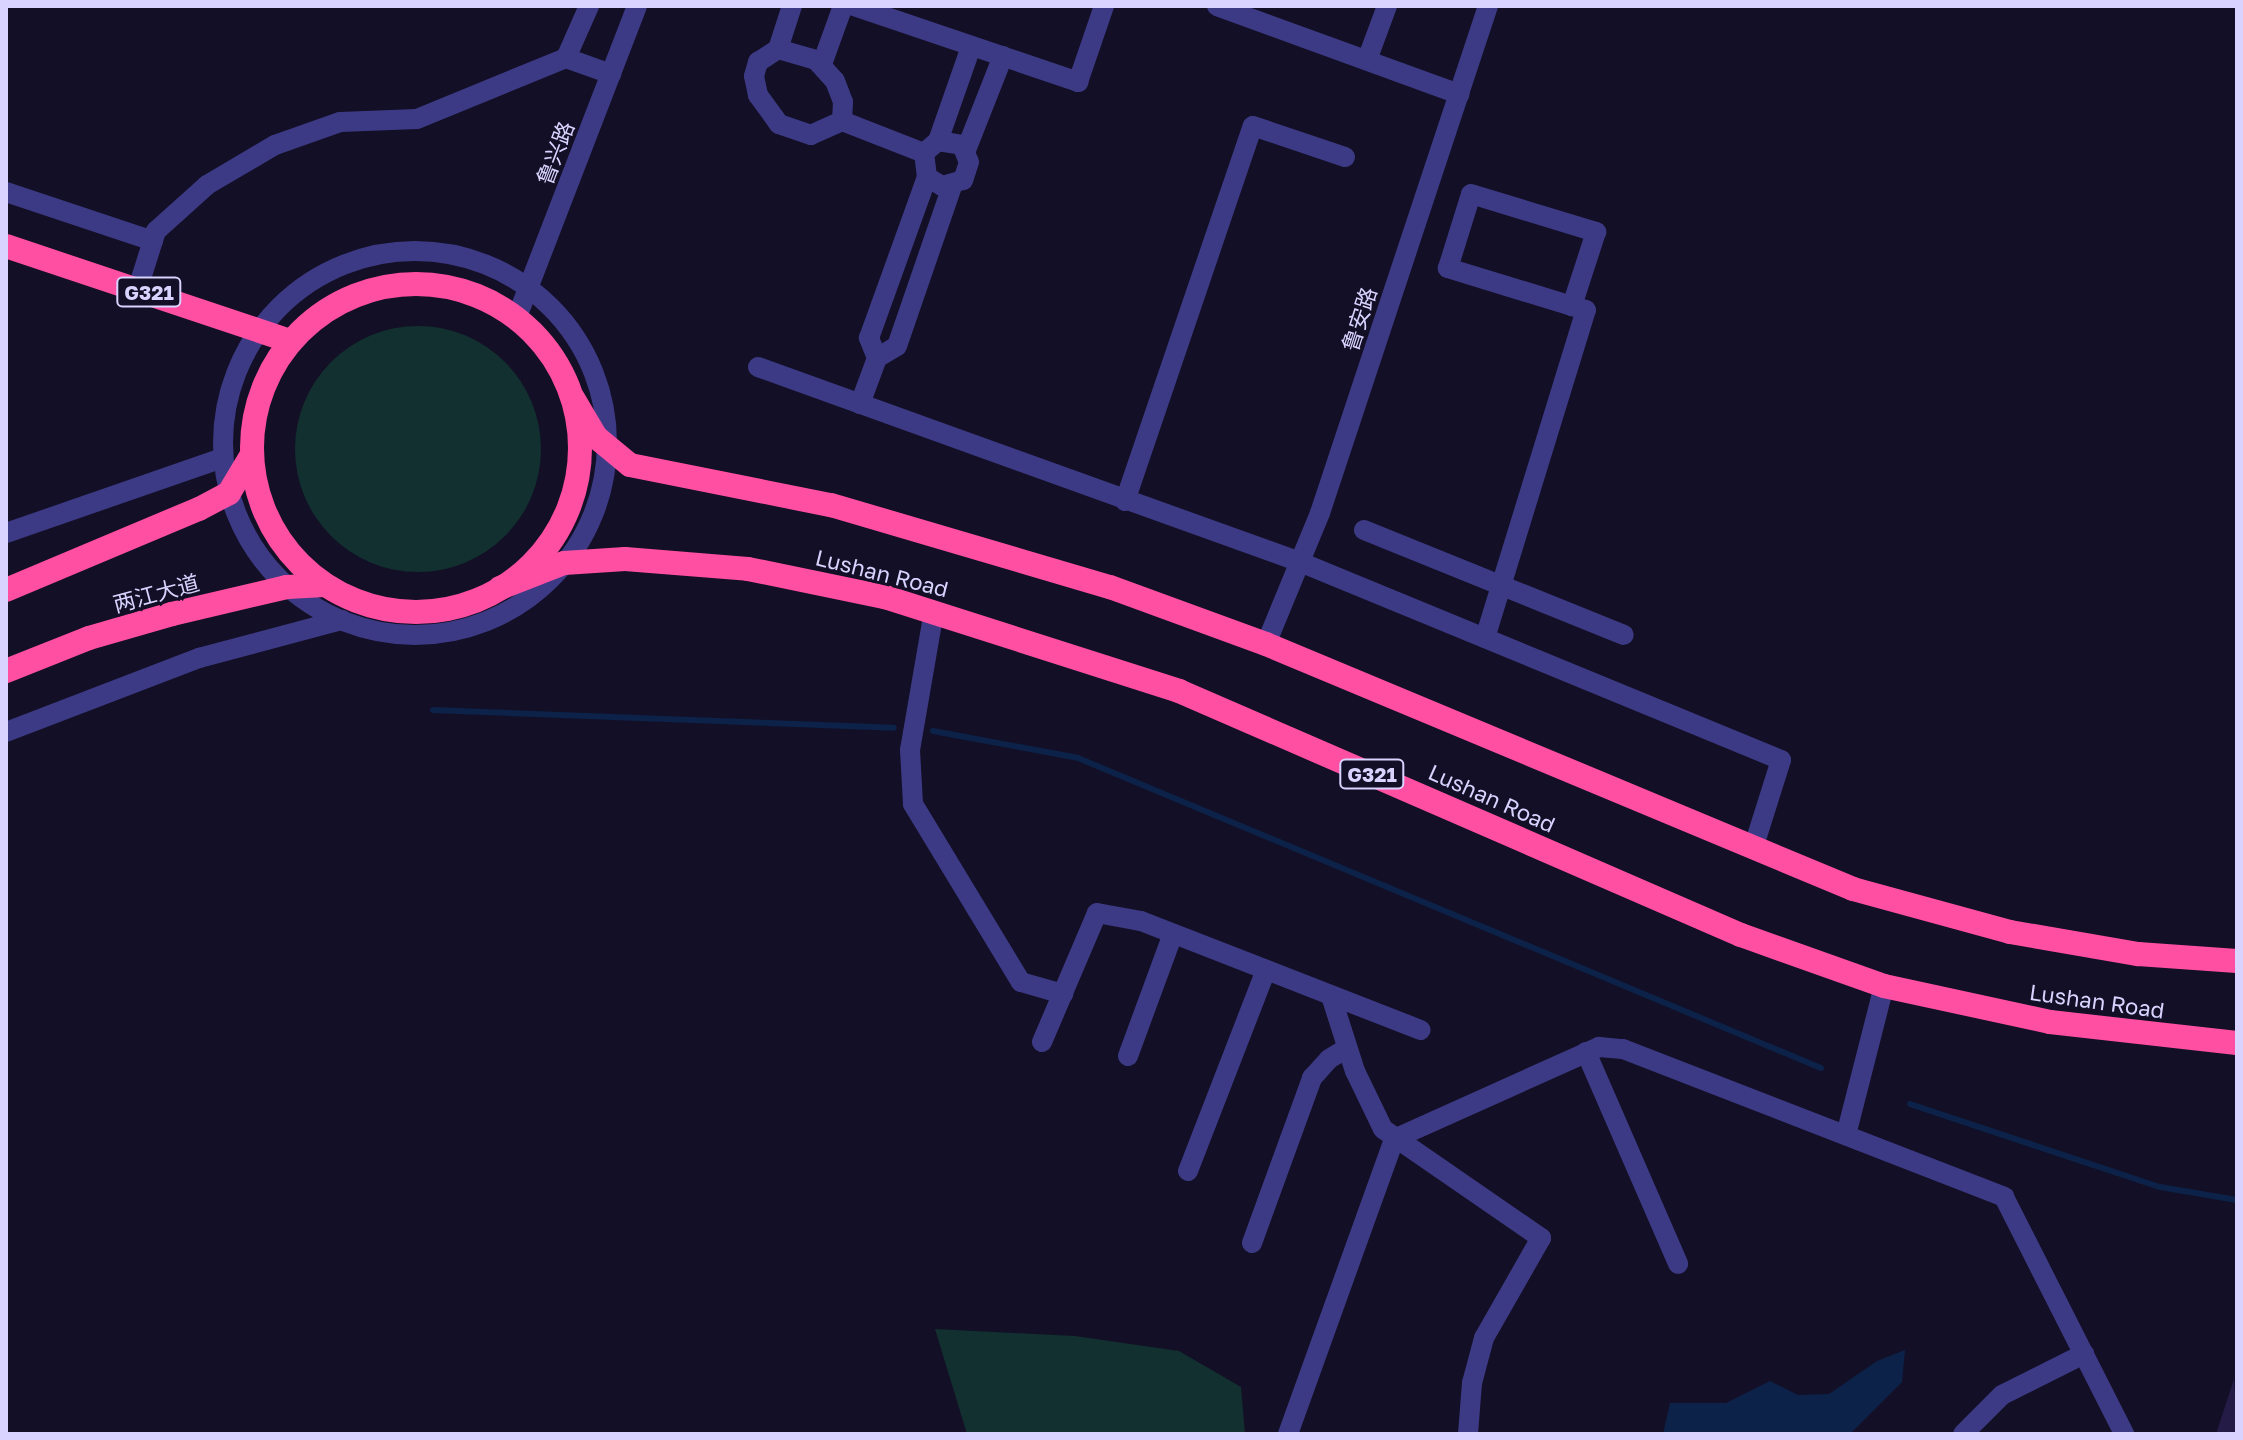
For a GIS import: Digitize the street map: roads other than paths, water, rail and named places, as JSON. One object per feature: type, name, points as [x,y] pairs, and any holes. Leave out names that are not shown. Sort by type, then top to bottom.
[{"type":"highway","name":"G321","points":[[6,246],[290,341]]},
{"type":"highway","points":[[6,590],[229,493],[251,456],[260,395],[290,341],[339,303],[399,284],[461,289],[517,317],[551,353],[573,398],[607,449],[630,465],[887,520],[1110,587],[1266,644],[1853,889],[2010,932],[2138,954],[2237,961]]},
{"type":"highway","points":[[500,588],[542,553],[569,506],[580,452],[573,398]]},
{"type":"highway","points":[[251,456],[269,523],[293,558],[325,585]]},
{"type":"highway","name":"Lushan Road","points":[[325,585],[369,605],[411,612],[454,607],[564,563],[625,559],[748,569],[934,611],[1179,691],[1741,935],[1884,986],[2050,1022],[2237,1043]]},
{"type":"highway","name":"两江大道","points":[[6,671],[89,638],[287,587],[325,585]]},
{"type":"street","points":[[566,58],[589,6]]},
{"type":"street","points":[[778,49],[792,6]]},
{"type":"street","points":[[822,64],[843,6]]},
{"type":"street","points":[[854,6],[879,10],[971,47],[1078,82],[1104,6]]},
{"type":"street","points":[[1217,6],[1459,94]]},
{"type":"street","points":[[1367,60],[1387,6]]},
{"type":"street","name":"鲁安路","points":[[1266,644],[1300,562],[1488,6]]},
{"type":"street","name":"鲁兴路","points":[[517,317],[611,74],[632,8]]},
{"type":"street","points":[[877,358],[869,338],[927,177],[931,147],[971,47]]},
{"type":"street","points":[[842,121],[840,92],[822,64],[778,49],[762,57],[754,76],[771,115],[786,129],[811,135],[842,121],[931,147],[950,140],[966,150]]},
{"type":"street","points":[[860,404],[877,358],[897,346],[952,186],[969,169],[966,150],[1003,56]]},
{"type":"street","points":[[138,288],[156,231],[207,185],[275,145],[340,122],[417,119],[566,58],[611,74]]},
{"type":"street","points":[[1125,501],[1253,126],[1345,157]]},
{"type":"street","points":[[927,177],[938,185],[952,186]]},
{"type":"street","points":[[6,192],[153,241]]},
{"type":"street","points":[[1485,638],[1586,310],[1572,306],[1448,268],[1471,194],[1596,232],[1572,306]]},
{"type":"street","points":[[394,252],[460,256],[529,288],[562,319],[585,353],[603,401],[607,449],[592,517],[564,563],[521,602],[467,627],[409,635],[342,620],[287,587],[251,544],[229,493],[222,458],[229,394],[259,330],[286,301],[318,277],[394,252]]},
{"type":"street","points":[[758,367],[1300,562],[1781,760],[1753,849]]},
{"type":"street","points":[[6,533],[222,458]]},
{"type":"street","points":[[1364,530],[1500,588],[1624,635]]},
{"type":"street","points":[[934,611],[910,750],[913,804],[1021,982],[1063,994]]},
{"type":"street","points":[[6,732],[199,658],[342,620]]},
{"type":"street","points":[[1042,1042],[1097,913],[1121,914],[1332,999],[1420,1030]]},
{"type":"street","points":[[1128,1056],[1173,934]]},
{"type":"street","points":[[1188,1171],[1265,972]]},
{"type":"street","points":[[1846,1135],[1884,986]]},
{"type":"street","points":[[1332,999],[1347,1048],[1375,1116],[1394,1139],[1541,1238],[1484,1338],[1472,1383],[1468,1434]]},
{"type":"street","points":[[1252,1243],[1312,1078],[1329,1059],[1347,1048]]},
{"type":"street","points":[[1288,1434],[1394,1139],[1586,1052],[1623,1049],[2004,1197],[2124,1434]]},
{"type":"street","points":[[1586,1052],[1678,1264]]},
{"type":"street","points":[[1963,1434],[2002,1395],[2084,1354]]},
{"type":"water","points":[[1905,1350],[1902,1382],[1850,1434],[1663,1434],[1670,1403],[1726,1403],[1770,1381],[1798,1395],[1829,1394],[1877,1361]]},
{"type":"waterway","points":[[433,710],[894,728]]},
{"type":"waterway","points":[[933,731],[1078,758],[1821,1068]]},
{"type":"waterway","points":[[1910,1104],[2160,1187],[2237,1200]]}]
